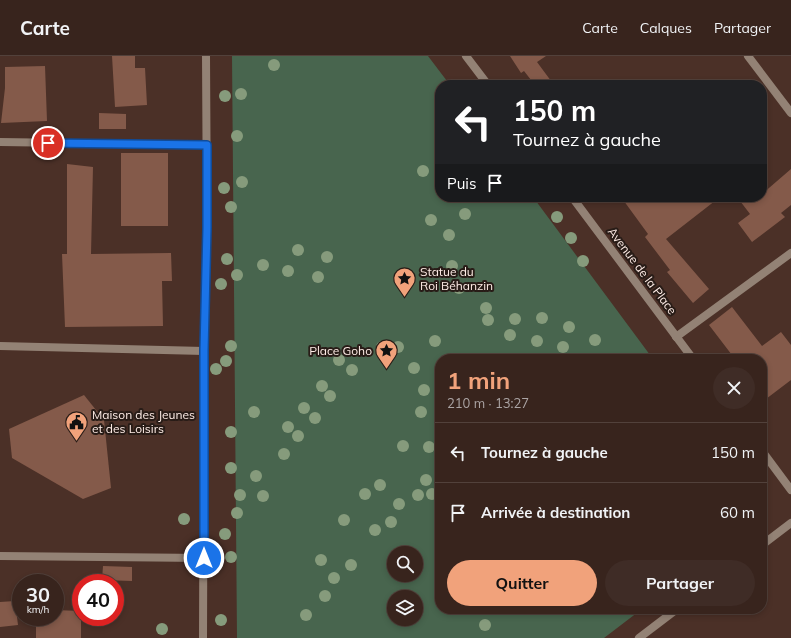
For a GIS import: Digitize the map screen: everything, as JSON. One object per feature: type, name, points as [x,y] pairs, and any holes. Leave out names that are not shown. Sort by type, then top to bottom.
[{"type":"street","points":[[203,638],[204,351],[207,228],[206,56]]},
{"type":"street","points":[[466,56],[484,80]]},
{"type":"street","points":[[748,56],[766,80]]},
{"type":"street","points":[[767,81],[791,113]]},
{"type":"street","points":[[0,142],[207,145]]},
{"type":"street","name":"Avenue de la Place","points":[[576,202],[689,354]]},
{"type":"street","points":[[676,337],[791,253]]},
{"type":"street","points":[[0,346],[204,351]]},
{"type":"street","points":[[767,458],[791,490]]},
{"type":"street","points":[[767,541],[791,523]]},
{"type":"street","points":[[0,556],[204,558]]},
{"type":"street","points":[[639,638],[670,614]]},
{"type":"green space","points":[[232,56],[428,56],[446,80],[435,80],[435,202],[537,202],[649,354],[435,354],[435,614],[635,614],[604,638],[237,638]]},
{"type":"building","points":[[112,56],[135,56],[135,68],[145,68],[147,105],[115,107]]},
{"type":"building","points":[[510,56],[546,56],[537,62],[550,80],[531,80],[524,71],[521,73]]},
{"type":"building","points":[[45,66],[47,121],[1,123],[5,88],[5,67]]},
{"type":"building","points":[[99,113],[126,114],[126,129],[99,129]]},
{"type":"building","points":[[121,153],[168,153],[168,226],[121,226]]},
{"type":"building","points":[[67,164],[93,167],[91,254],[171,253],[172,281],[162,281],[163,326],[65,327],[62,254],[67,254]]},
{"type":"building","points":[[791,169],[791,205],[781,213],[785,217],[752,242],[738,223],[750,214],[741,202],[767,202],[767,190]]},
{"type":"building","points":[[625,202],[714,202],[666,239],[709,289],[693,303],[667,272],[670,270],[645,237],[648,234]]},
{"type":"building","points":[[732,307],[762,346],[781,332],[791,345],[791,380],[767,398],[767,354],[731,354],[709,325]]},
{"type":"building","points":[[84,395],[104,420],[111,488],[83,499],[12,458],[9,429]]},
{"type":"building","points":[[103,566],[132,567],[132,581],[124,581],[124,574],[102,574]]},
{"type":"building","points":[[12,601],[12,626],[0,627],[0,602]]},
{"type":"building","points":[[64,610],[72,611],[72,626],[81,626],[81,638],[36,638],[36,626],[64,626]]},
{"type":"place","name":"Statue du Roi Béhanzin","points":[[405,298]]},
{"type":"place","name":"Place Goho","points":[[387,370]]},
{"type":"place","name":"Maison des Jeunes et des Loisirs","points":[[76,442]]},
{"type":"route","points":[[48,143],[207,145],[207,228],[204,351],[204,558]]}]
